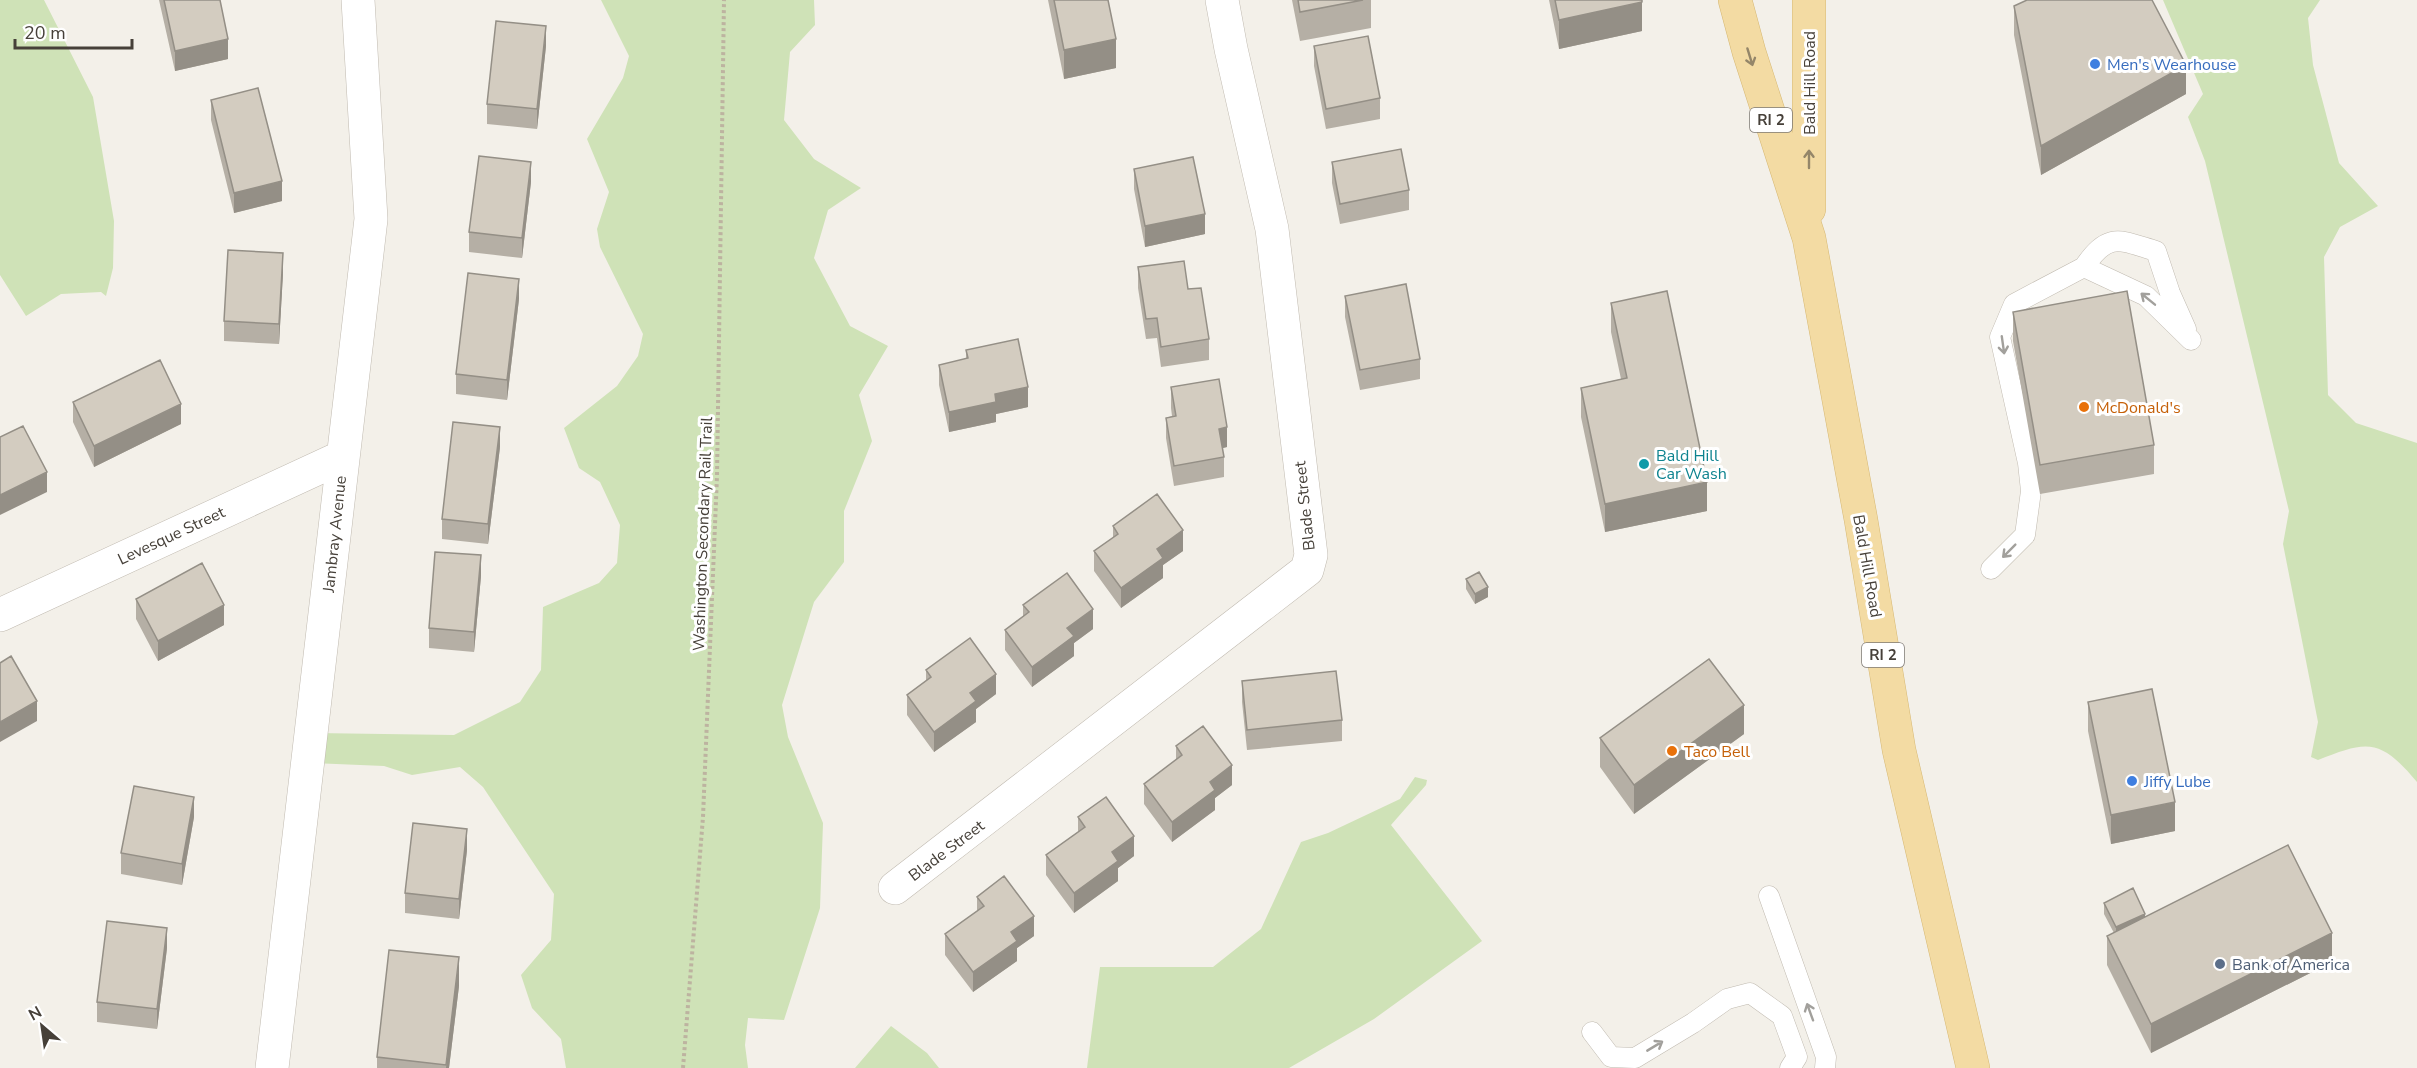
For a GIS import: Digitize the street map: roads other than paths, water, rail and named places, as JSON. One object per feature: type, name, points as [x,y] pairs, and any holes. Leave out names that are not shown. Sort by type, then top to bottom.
[{"type":"main road","name":"Bald Hill Road","points":[[1736,0],[1749,52],[1809,238],[1861,520],[1899,750],[1973,1068]]},
{"type":"main road","name":"Bald Hill Road","points":[[1809,0],[1809,238]]},
{"type":"main road","points":[[1963,1023],[1999,1068]]},
{"type":"street","name":"Jambray Avenue","points":[[272,1068],[333,561],[342,457],[372,219],[358,0]]},
{"type":"street","name":"Blade Street","points":[[895,888],[1307,570],[1311,555],[1272,229],[1222,0]]},
{"type":"street","name":"Levesque Street","points":[[0,615],[342,457]]},
{"type":"lane","points":[[1991,569],[2025,535],[2031,491],[2028,463],[2000,337],[2014,304],[2084,267],[2097,249],[2120,240],[2156,251],[2169,293],[2191,340],[2146,296],[2084,267]]},
{"type":"lane","points":[[1769,896],[1826,1057],[1826,1068]]},
{"type":"lane","points":[[1592,1032],[1611,1057],[1635,1058],[1693,1023],[1727,999],[1750,993],[1782,1016],[1797,1057],[1790,1068]]},
{"type":"place","name":"Men's Wearhouse","points":[[2095,64]]},
{"type":"place","name":"McDonald's","points":[[2084,407]]},
{"type":"place","name":"Bald Hill Car Wash","points":[[1644,464]]},
{"type":"place","name":"Taco Bell","points":[[1672,751]]},
{"type":"place","name":"Jiffy Lube","points":[[2132,781]]},
{"type":"place","name":"Bank of America","points":[[2220,964]]}]
